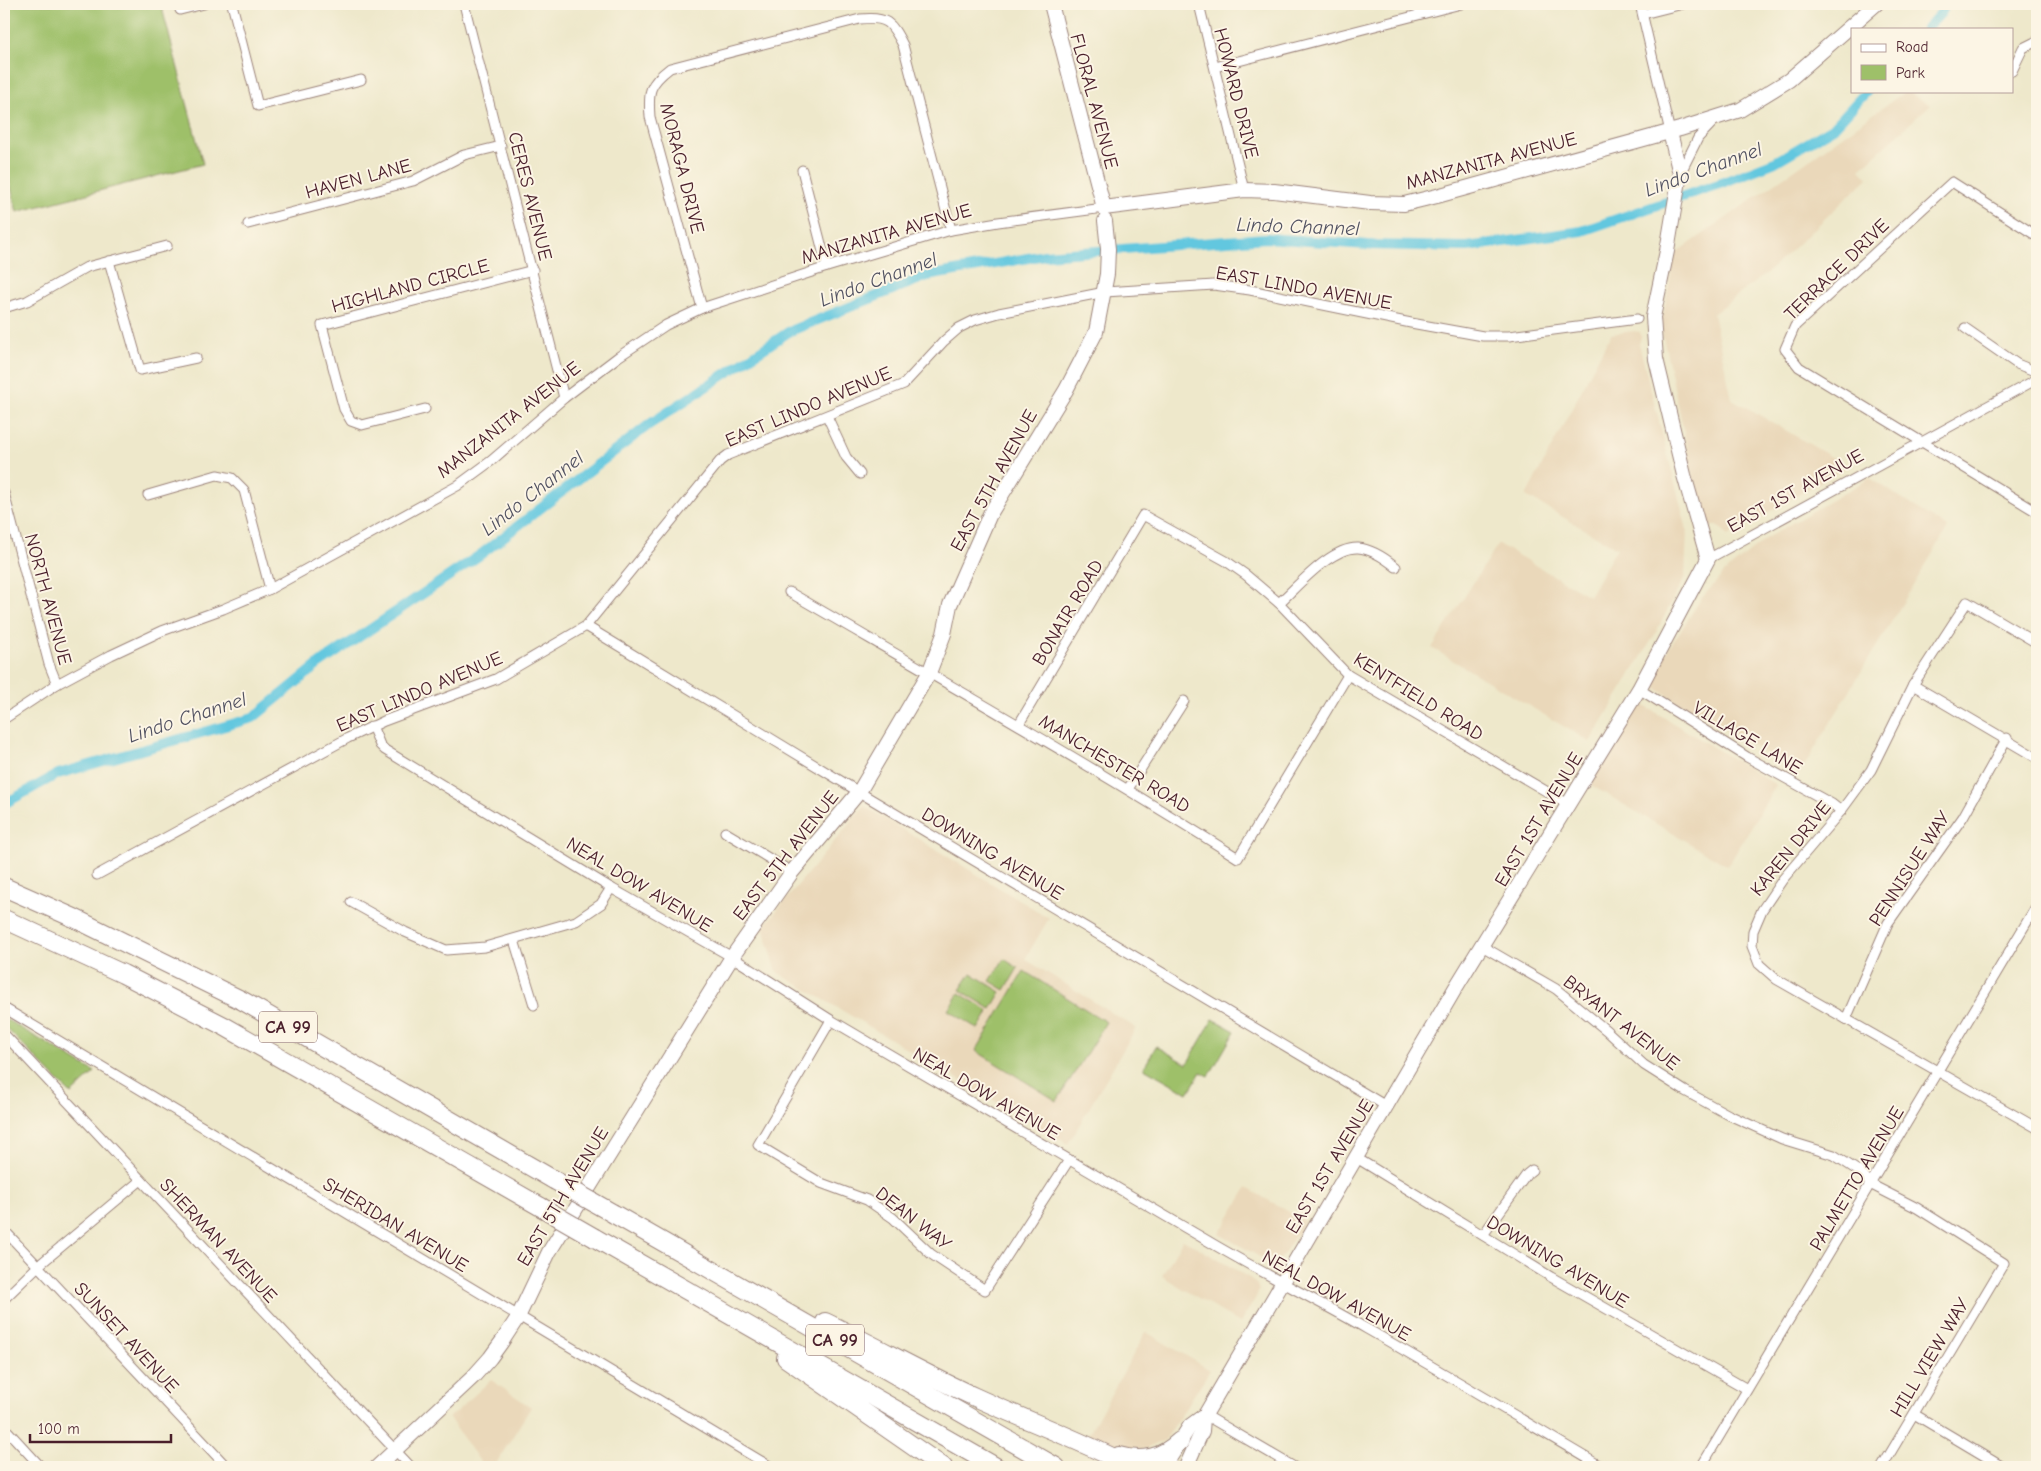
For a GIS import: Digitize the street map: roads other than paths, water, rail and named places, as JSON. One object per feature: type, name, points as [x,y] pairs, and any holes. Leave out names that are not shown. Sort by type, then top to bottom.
[{"type":"highway","name":"CA 99","points":[[8,888],[101,931],[243,1001],[1056,1467]]},
{"type":"highway","name":"CA 99","points":[[4,919],[123,974],[224,1026],[996,1467]]},
{"type":"highway","points":[[751,1292],[772,1296],[929,1376],[1011,1414],[1102,1451],[1132,1460],[1142,1460],[1162,1455],[1180,1441]]},
{"type":"highway","points":[[730,1314],[771,1348],[943,1467]]},
{"type":"highway","points":[[1102,1451],[1132,1467]]},
{"type":"street","points":[[180,10],[204,4]]},
{"type":"street","points":[[232,4],[258,106],[361,80]]},
{"type":"street","name":"CERES AVENUE","points":[[464,4],[564,398]]},
{"type":"street","name":"FLORAL AVENUE","points":[[1050,4],[1104,215]]},
{"type":"street","name":"HOWARD DRIVE","points":[[1198,4],[1244,190]]},
{"type":"street","points":[[1215,67],[1461,4]]},
{"type":"street","points":[[1640,4],[1680,174]]},
{"type":"street","points":[[1643,14],[1683,4]]},
{"type":"street","name":"MANZANITA AVENUE","points":[[4,719],[57,684],[162,631],[223,609],[270,589],[458,486],[491,461],[564,398],[643,340],[666,325],[702,308],[827,267],[950,230],[998,222],[1104,215],[1244,190],[1274,191],[1370,203],[1404,204],[1670,132],[1740,110],[1789,80],[1876,4]]},
{"type":"street","name":"MORAGA DRIVE","points":[[702,308],[650,117],[649,98],[654,80],[670,68],[860,19],[878,17],[894,27],[903,45],[950,230]]},
{"type":"street","points":[[2014,67],[2023,48],[2037,41]]},
{"type":"street","points":[[1708,558],[1684,475],[1656,359],[1652,317],[1667,251],[1680,174],[1698,138],[1716,118]]},
{"type":"street","name":"HAVEN LANE","points":[[248,224],[413,181],[464,156],[501,146]]},
{"type":"street","points":[[802,170],[827,267]]},
{"type":"street","name":"TERRACE DRIVE","points":[[2037,236],[1952,182],[1795,326],[1785,349],[1799,367],[2037,512]]},
{"type":"street","name":"EAST 5TH AVENUE","points":[[377,1467],[486,1362],[518,1317],[549,1252],[732,957],[792,872],[859,792],[929,673],[944,634],[950,605],[990,514],[1084,357],[1096,332],[1107,274],[1108,249],[1104,215]]},
{"type":"street","points":[[4,308],[27,301],[87,267],[167,246]]},
{"type":"street","points":[[109,261],[140,370],[196,358]]},
{"type":"street","name":"HIGHLAND CIRCLE","points":[[425,409],[362,425],[352,421],[344,409],[322,325],[533,270]]},
{"type":"street","name":"EAST LINDO AVENUE","points":[[98,875],[372,726],[496,679],[586,626],[720,461],[738,449],[827,416],[904,384],[944,341],[959,328],[975,320],[999,313],[1104,292],[1177,286],[1223,286],[1250,290],[1483,336],[1515,335],[1637,319]]},
{"type":"street","points":[[1965,328],[2017,364],[2037,372]]},
{"type":"street","name":"EAST 1ST AVENUE","points":[[1186,1467],[1202,1431],[1204,1416],[1355,1157],[1639,690],[1708,558],[2037,379]]},
{"type":"street","points":[[827,416],[846,457],[860,474]]},
{"type":"street","points":[[148,495],[217,475],[232,478],[244,490],[270,589]]},
{"type":"street","name":"NORTH AVENUE","points":[[4,493],[49,664],[57,684]]},
{"type":"street","name":"KENTFIELD ROAD","points":[[1143,515],[1226,561],[1246,575],[1279,603],[1348,675],[1568,804]]},
{"type":"street","name":"BONAIR ROAD","points":[[1019,724],[1143,515]]},
{"type":"street","points":[[1279,603],[1321,566],[1342,551],[1357,548],[1365,549],[1384,557],[1396,567]]},
{"type":"street","name":"MANCHESTER ROAD","points":[[789,592],[1019,724],[1238,858],[1348,675]]},
{"type":"street","name":"KAREN DRIVE","points":[[2036,1124],[1776,979],[1764,970],[1755,954],[1751,937],[1762,910],[1784,879],[1841,811],[1871,770],[1913,685],[1967,602],[2037,643]]},
{"type":"street","name":"DOWNING AVENUE","points":[[586,626],[859,792],[1386,1106]]},
{"type":"street","points":[[1913,685],[2007,738],[2037,758]]},
{"type":"street","name":"VILLAGE LANE","points":[[1639,690],[1747,757],[1832,804],[1841,811]]},
{"type":"street","points":[[1128,789],[1184,701]]},
{"type":"street","name":"NEAL DOW AVENUE","points":[[372,726],[380,745],[385,750],[611,888],[732,957],[831,1020],[1256,1270],[1359,1324],[1602,1467]]},
{"type":"street","name":"PENNISUE WAY","points":[[1846,1019],[1888,923],[1963,817],[2007,738]]},
{"type":"street","points":[[725,832],[792,872]]},
{"type":"street","points":[[351,902],[405,932],[446,950],[485,947],[576,921],[601,904],[611,888]]},
{"type":"street","name":"PALMETTO AVENUE","points":[[1701,1467],[2037,905]]},
{"type":"street","points":[[514,940],[534,1005]]},
{"type":"street","name":"BRYANT AVENUE","points":[[1482,946],[1556,989],[1606,1030],[1644,1065],[1685,1091],[1729,1115],[1782,1139],[1834,1156],[1863,1174],[1870,1184],[1917,1208],[2004,1263]]},
{"type":"street","name":"SHERIDAN AVENUE","points":[[4,1008],[771,1467]]},
{"type":"street","name":"DEAN WAY","points":[[831,1020],[758,1145],[820,1183],[867,1200],[893,1218],[931,1254],[985,1290],[1070,1160]]},
{"type":"street","name":"SHERMAN AVENUE","points":[[4,1034],[411,1467]]},
{"type":"street","name":"DOWNING AVENUE","points":[[1355,1157],[1551,1277],[1748,1388]]},
{"type":"street","points":[[1483,1235],[1527,1174],[1532,1170]]},
{"type":"street","points":[[4,1299],[38,1266],[141,1180]]},
{"type":"street","name":"SUNSET AVENUE","points":[[4,1230],[227,1467]]},
{"type":"street","name":"HILL VIEW WAY","points":[[1882,1467],[2004,1263]]},
{"type":"street","points":[[1914,1414],[2003,1467]]},
{"type":"street","points":[[1204,1416],[1294,1467]]},
{"type":"street","name":"EAST 1ST AVENUE","points":[[1164,1467],[1190,1426],[1204,1416]]},
{"type":"street","points":[[4,1427],[42,1467]]},
{"type":"waterway","name":"Lindo Channel","points":[[1927,28],[1941,13],[1946,4]]},
{"type":"waterway","name":"Lindo Channel","points":[[4,804],[58,774],[253,718],[319,664],[480,555],[650,424],[790,331],[927,276],[1045,255],[1266,238],[1368,245],[1467,247],[1582,231],[1719,184],[1775,162],[1833,128],[1866,92]]}]
